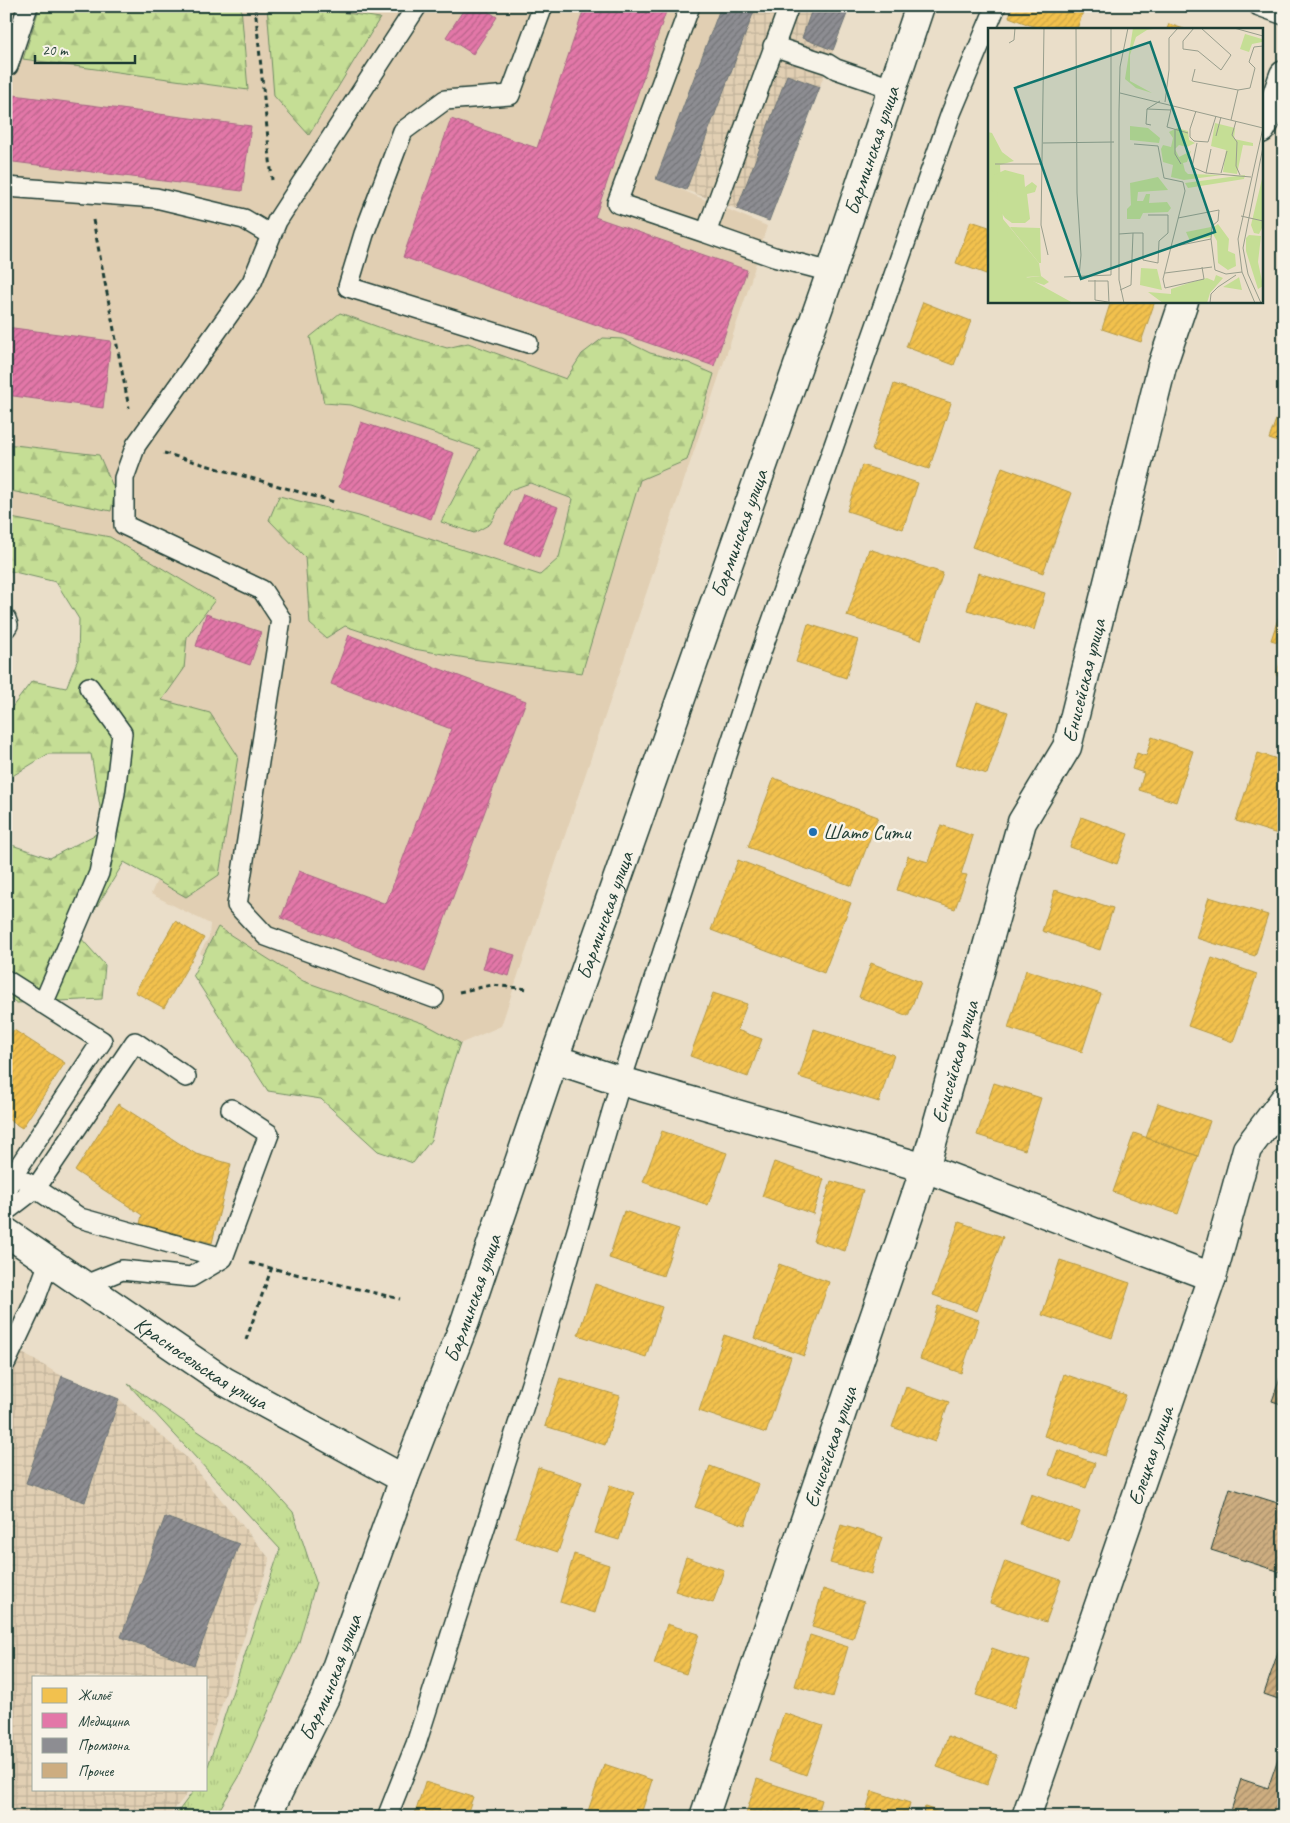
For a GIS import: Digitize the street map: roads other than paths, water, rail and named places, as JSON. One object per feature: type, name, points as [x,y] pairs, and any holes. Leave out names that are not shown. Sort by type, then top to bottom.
[{"type":"street","name":"Барминская улица","points":[[266,1817],[327,1693],[404,1480],[465,1322],[554,1059],[831,272],[894,89],[920,6]]},
{"type":"street","points":[[1262,127],[1271,112],[1284,75]]},
{"type":"street","name":"Енисейская улица","points":[[704,1817],[925,1168],[1022,822],[1066,747],[1162,366],[1184,302]]},
{"type":"street","points":[[554,1059],[621,1081],[925,1168],[1212,1277]]},
{"type":"street","name":"Елецкая улица","points":[[1026,1817],[1212,1277],[1247,1149],[1284,1100]]},
{"type":"street","name":"Красносельская улица","points":[[6,1232],[224,1381],[404,1480]]},
{"type":"lane","points":[[6,67],[8,66],[28,6]]},
{"type":"lane","points":[[417,6],[274,228],[252,282],[136,445],[124,478],[124,525],[262,590],[281,619],[236,905],[266,936],[434,998]]},
{"type":"lane","points":[[528,343],[348,287],[364,234],[403,131],[445,100],[510,95],[543,6]]},
{"type":"lane","points":[[690,6],[617,203],[774,257],[831,272]]},
{"type":"lane","points":[[706,233],[789,6]]},
{"type":"lane","points":[[386,1817],[422,1725],[542,1349],[621,1081],[756,666],[951,113],[996,6]]},
{"type":"lane","points":[[1258,6],[1284,15]]},
{"type":"lane","points":[[773,46],[894,89]]},
{"type":"lane","points":[[6,187],[156,198],[274,228]]},
{"type":"lane","points":[[6,619],[8,625],[6,628]]},
{"type":"lane","points":[[43,1004],[99,873],[115,793],[122,733],[89,687]]},
{"type":"lane","points":[[6,980],[102,1041],[10,1183],[36,1188],[80,1218],[223,1258]]},
{"type":"lane","points":[[6,1211],[36,1188],[135,1042],[186,1077]]},
{"type":"lane","points":[[83,1286],[122,1270],[191,1277],[223,1258],[269,1134],[232,1109]]},
{"type":"lane","points":[[6,1362],[35,1300],[49,1262]]},
{"type":"place","name":"Шато Сити","points":[[813,832]]}]
